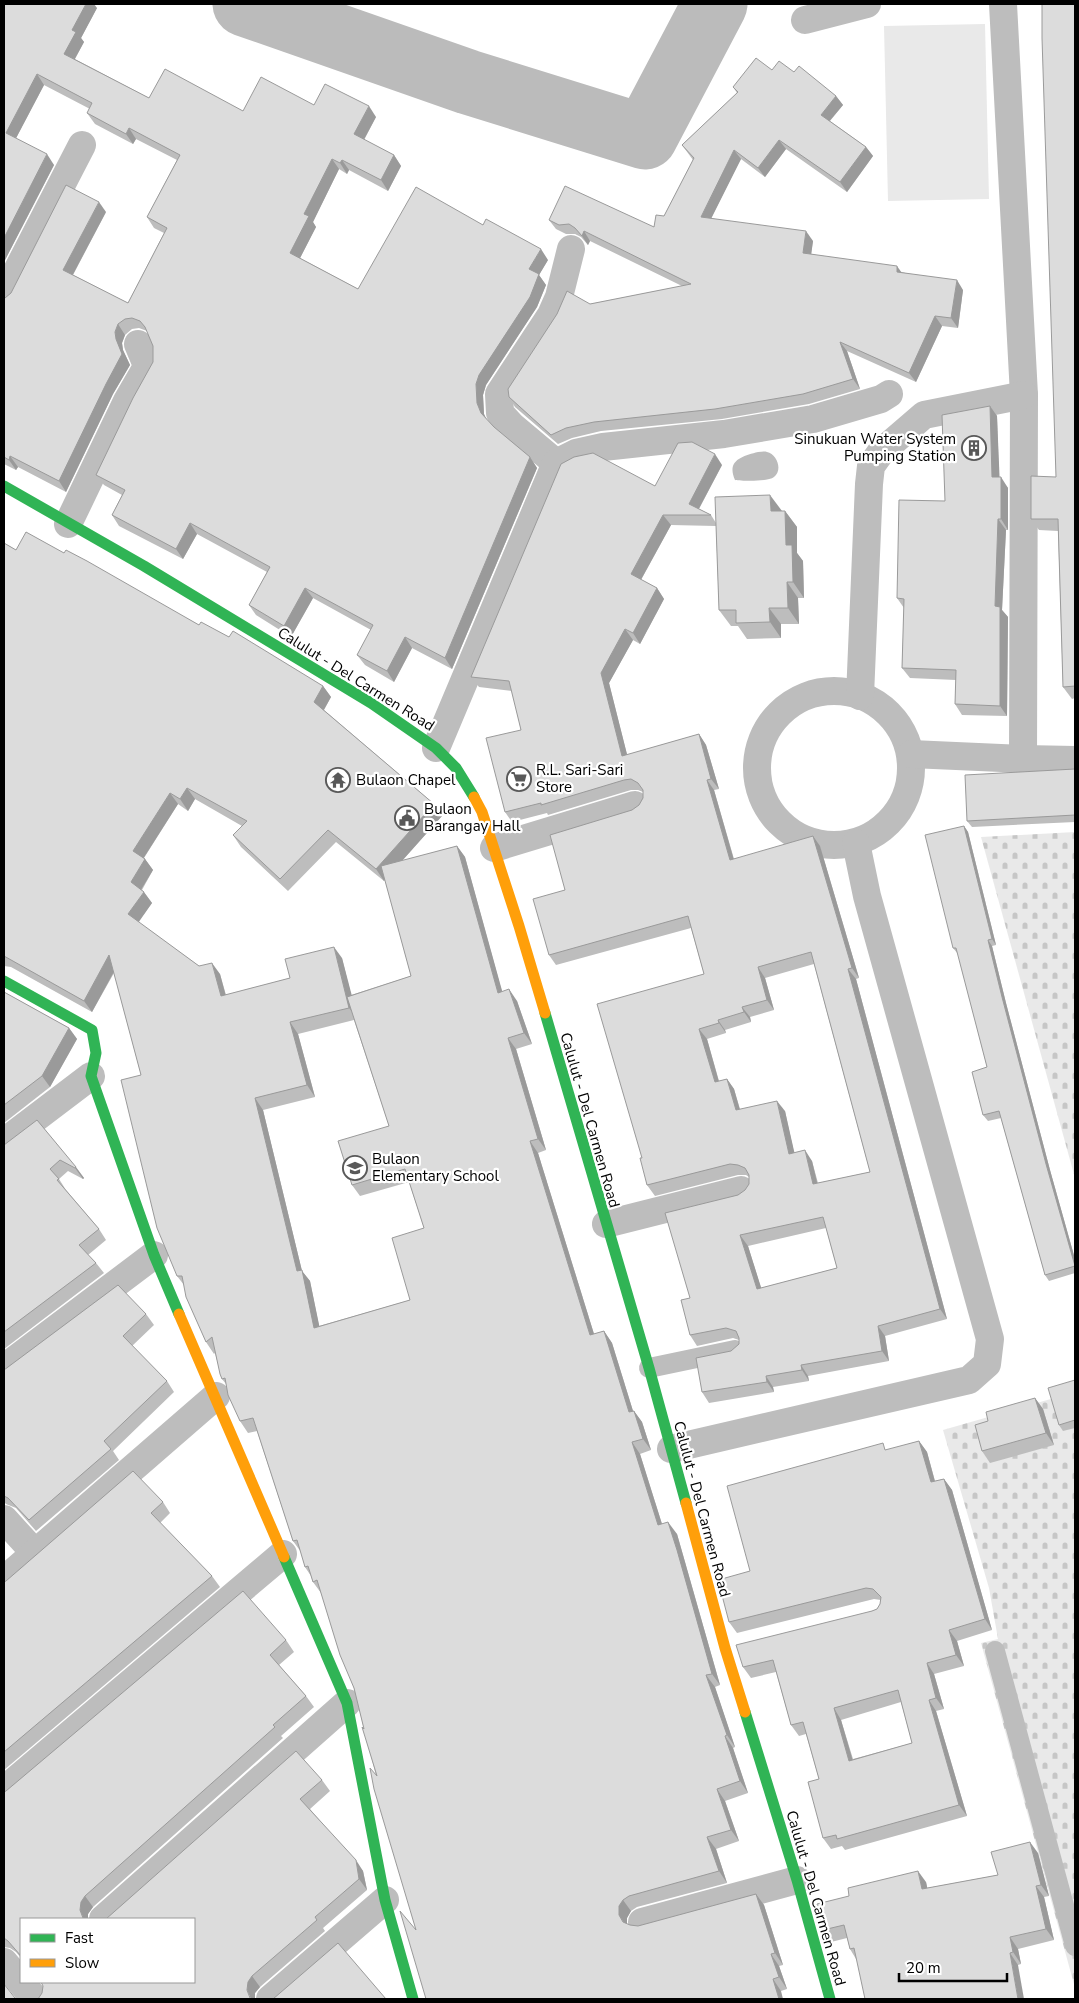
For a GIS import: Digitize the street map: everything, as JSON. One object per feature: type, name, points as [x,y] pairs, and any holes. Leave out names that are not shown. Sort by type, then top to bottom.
[{"type":"main road","name":"Calulut - Del Carmen Road","points":[[4,486],[144,566],[371,703],[436,748],[456,768],[468,786],[482,812],[494,848],[649,1368],[670,1449],[734,1646],[830,1999]]},
{"type":"main road","points":[[4,981],[92,1030],[96,1043],[97,1057],[91,1076],[154,1254],[347,1704],[385,1900],[413,1999]]},
{"type":"street","points":[[805,20],[867,4]]},
{"type":"street","points":[[1003,4],[1024,394],[1023,760]]},
{"type":"street","points":[[4,296],[82,145]]},
{"type":"street","points":[[556,463],[512,426],[500,413],[499,394],[550,315],[559,297],[571,249]]},
{"type":"street","points":[[68,524],[127,401],[145,370],[146,363],[138,344]]},
{"type":"street","points":[[436,748],[556,463],[576,453],[603,447],[724,434],[813,419],[881,399],[889,394]]},
{"type":"street","points":[[860,696],[871,466],[881,452],[924,415],[1024,394]]},
{"type":"street","points":[[837,691],[860,696],[884,709],[901,729],[911,754],[909,792],[889,824],[856,843],[825,846],[795,836],[772,815],[758,787],[756,763],[762,740],[774,719],[792,703],[814,694],[837,691]]},
{"type":"street","points":[[911,754],[1023,760],[1075,760]]},
{"type":"street","points":[[494,848],[636,805]]},
{"type":"street","points":[[670,1449],[969,1380],[987,1364],[990,1339],[867,896],[856,843]]},
{"type":"street","points":[[4,1142],[91,1076]]},
{"type":"street","points":[[606,1224],[741,1190]]},
{"type":"street","points":[[4,1368],[154,1254]]},
{"type":"street","points":[[4,1580],[216,1396]]},
{"type":"street","points":[[4,1519],[35,1552]]},
{"type":"street","points":[[4,1790],[283,1554]]},
{"type":"street","points":[[104,1918],[347,1704]]},
{"type":"street","points":[[642,1922],[797,1880]]},
{"type":"street","points":[[270,1999],[385,1900]]},
{"type":"street","points":[[4,1962],[20,1979]]},
{"type":"lane","points":[[649,1368],[735,1350]]},
{"type":"lane","points":[[995,1650],[1075,1946]]},
{"type":"green space","points":[[985,24],[989,199],[888,201],[884,26]]},
{"type":"green space","points":[[1075,832],[1075,1178],[981,837]]},
{"type":"green space","points":[[1075,1392],[1075,1988],[981,1643],[998,1639],[989,1588],[943,1430]]},
{"type":"shaded area","points":[[758,452],[771,453],[774,456],[778,463],[777,474],[771,479],[766,480],[735,480],[733,473],[734,463],[742,457]]},
{"type":"building","points":[[4,4],[86,4],[72,30],[76,32],[64,54],[149,98],[165,69],[243,111],[261,77],[314,105],[325,84],[369,106],[354,134],[394,155],[381,180],[342,160],[340,163],[332,159],[304,214],[309,216],[290,253],[358,289],[416,187],[483,225],[486,219],[541,249],[529,269],[539,274],[530,297],[479,375],[476,384],[477,403],[481,413],[494,427],[530,457],[445,658],[405,637],[387,671],[357,655],[373,625],[305,588],[284,626],[249,605],[270,567],[190,523],[176,549],[112,515],[125,490],[96,475],[133,398],[153,362],[153,346],[145,327],[140,321],[132,318],[125,319],[118,324],[115,332],[122,354],[59,481],[10,456],[9,460],[4,457],[4,299],[11,293],[66,185],[99,202],[63,270],[128,303],[167,228],[147,217],[180,155],[129,128],[126,134],[87,113],[92,103],[37,74],[6,133],[47,154],[4,238]]},
{"type":"building","points":[[1042,4],[1075,4],[1075,686],[1063,687],[1058,519],[1031,519],[1031,476],[1056,477]]},
{"type":"building","points":[[756,58],[772,70],[779,61],[794,72],[799,66],[836,96],[821,115],[866,147],[840,182],[779,140],[758,168],[734,150],[701,217],[806,231],[803,253],[897,266],[897,272],[957,280],[951,318],[935,316],[909,373],[840,342],[853,379],[803,394],[715,409],[594,422],[566,428],[551,435],[509,397],[508,389],[557,314],[567,291],[590,304],[691,284],[584,231],[582,236],[569,224],[559,225],[549,220],[565,186],[654,227],[656,215],[664,216],[694,158],[682,145],[738,92],[733,87]]},
{"type":"building","points":[[990,406],[992,477],[1001,477],[1001,519],[998,519],[995,606],[1000,607],[1000,706],[955,704],[956,670],[902,668],[904,599],[897,598],[899,500],[945,501],[942,415]]},
{"type":"building","points":[[692,442],[715,454],[689,504],[711,515],[663,515],[631,574],[657,588],[633,633],[625,629],[601,673],[622,756],[699,734],[711,779],[707,780],[730,860],[813,836],[852,968],[848,969],[940,1309],[878,1326],[882,1351],[801,1365],[802,1370],[766,1376],[767,1382],[702,1392],[696,1358],[731,1351],[739,1344],[739,1338],[736,1331],[726,1328],[690,1335],[681,1300],[690,1298],[665,1213],[738,1195],[749,1184],[749,1175],[745,1168],[730,1164],[647,1185],[640,1158],[642,1158],[597,1004],[704,974],[688,916],[549,955],[533,899],[565,890],[550,835],[632,810],[639,805],[643,798],[643,790],[638,783],[631,779],[624,780],[541,805],[541,803],[505,812],[486,738],[521,730],[509,681],[471,677],[561,464],[574,457],[593,453],[655,486],[678,443]],"holes":[[[811,952],[870,1172],[813,1184],[805,1150],[789,1154],[777,1101],[736,1110],[727,1079],[715,1082],[699,1029],[719,1023],[718,1020],[744,1012],[742,1007],[767,1000],[758,967]],[[823,1217],[837,1268],[757,1289],[740,1235]]]},
{"type":"building","points":[[770,495],[771,511],[785,511],[786,545],[792,545],[793,582],[787,582],[788,608],[769,608],[770,622],[736,623],[736,610],[719,610],[715,497]]},
{"type":"building","points":[[26,532],[64,553],[66,550],[87,561],[199,625],[201,622],[229,637],[233,631],[323,686],[314,702],[434,804],[376,869],[328,830],[280,879],[233,835],[247,821],[187,788],[180,799],[170,793],[133,851],[145,859],[131,882],[144,892],[128,914],[199,966],[212,963],[221,996],[290,978],[285,959],[334,947],[349,1008],[290,1022],[307,1085],[255,1098],[297,1271],[302,1270],[314,1328],[410,1300],[392,1238],[424,1228],[405,1169],[352,1185],[338,1141],[389,1126],[347,997],[411,976],[381,866],[457,846],[498,993],[509,989],[524,1033],[508,1038],[538,1139],[530,1141],[590,1335],[604,1331],[629,1412],[634,1411],[643,1439],[632,1442],[658,1525],[668,1522],[677,1550],[712,1674],[706,1675],[727,1735],[725,1736],[740,1781],[717,1789],[731,1830],[707,1837],[719,1871],[629,1896],[619,1906],[619,1915],[623,1922],[638,1926],[756,1894],[775,1953],[771,1954],[779,1977],[773,1979],[779,1999],[426,1999],[400,1911],[416,1930],[374,1789],[370,1768],[377,1776],[362,1727],[364,1729],[354,1688],[340,1655],[317,1580],[313,1582],[308,1566],[305,1567],[297,1540],[293,1541],[253,1418],[240,1421],[228,1395],[225,1378],[222,1379],[220,1374],[212,1337],[206,1342],[186,1297],[182,1276],[177,1276],[157,1228],[121,1080],[141,1075],[109,955],[84,1001],[4,956],[4,543],[16,550]]},
{"type":"building","points":[[1075,769],[1075,815],[967,821],[965,775]]},
{"type":"building","points":[[964,826],[992,939],[988,940],[1002,997],[1075,1266],[1045,1275],[999,1111],[983,1115],[972,1072],[987,1067],[956,948],[953,948],[925,835]]},
{"type":"building","points":[[4,992],[69,1028],[42,1076],[4,1105]]},
{"type":"building","points":[[37,1120],[76,1167],[60,1160],[50,1169],[59,1179],[57,1180],[99,1229],[79,1245],[96,1263],[4,1332],[4,1145]]},
{"type":"building","points":[[118,1285],[146,1314],[123,1336],[167,1381],[104,1441],[111,1449],[29,1520],[4,1496],[4,1370]]},
{"type":"building","points":[[1075,1380],[1075,1420],[1059,1425],[1048,1388]]},
{"type":"building","points":[[1035,1398],[1046,1433],[982,1451],[975,1425],[988,1421],[986,1412]]},
{"type":"building","points":[[919,1441],[931,1482],[944,1479],[985,1619],[949,1630],[956,1655],[927,1663],[936,1698],[929,1700],[959,1805],[837,1839],[836,1835],[823,1838],[808,1782],[819,1779],[803,1722],[791,1725],[773,1660],[743,1667],[736,1645],[872,1611],[877,1609],[881,1597],[873,1589],[866,1588],[729,1622],[718,1580],[750,1571],[727,1486],[883,1443],[885,1450]],"holes":[[[898,1690],[912,1743],[849,1761],[834,1708]]]},
{"type":"building","points":[[133,1471],[163,1502],[151,1513],[212,1576],[4,1752],[4,1582]]},
{"type":"building","points":[[243,1591],[286,1640],[270,1655],[306,1696],[273,1725],[275,1727],[85,1896],[81,1902],[80,1910],[83,1918],[20,1918],[20,1955],[4,1938],[4,1792]]},
{"type":"building","points":[[296,1751],[322,1780],[300,1799],[356,1860],[359,1879],[315,1917],[317,1920],[252,1976],[248,1982],[247,1990],[252,1999],[38,1999],[42,1993],[42,1983],[195,1983],[195,1918],[107,1918]]},
{"type":"building","points":[[1030,1842],[1041,1885],[1036,1886],[1046,1929],[1010,1937],[1013,1952],[1010,1953],[1018,1999],[865,1999],[854,1948],[850,1949],[844,1925],[823,1930],[817,1904],[849,1896],[848,1888],[918,1871],[922,1889],[998,1875],[991,1852]]},
{"type":"building","points":[[338,1943],[386,1999],[273,1999]]},
{"type":"building","points":[[4,1984],[15,1998],[17,1999],[4,1999]]},
{"type":"waterway","points":[[245,4],[468,82],[645,137],[715,4]]},
{"type":"traffic: fast","points":[[4,486],[144,566],[371,703],[436,748],[456,768],[474,797]]},
{"type":"traffic: fast","points":[[4,981],[92,1030],[96,1053],[91,1076],[154,1255],[179,1314]]},
{"type":"traffic: fast","points":[[545,1013],[649,1368],[686,1503]]},
{"type":"traffic: fast","points":[[284,1557],[347,1703],[385,1900],[413,1999]]},
{"type":"traffic: fast","points":[[745,1712],[797,1880],[830,1999]]},
{"type":"traffic: slow","points":[[474,797],[482,812],[545,1013]]},
{"type":"traffic: slow","points":[[179,1314],[284,1557]]},
{"type":"traffic: slow","points":[[686,1503],[725,1648],[745,1712]]},
{"type":"place","name":"Sinukuan Water System Pumping Station","points":[[974,448]]},
{"type":"place","name":"R.L. Sari-Sari Store","points":[[519,779]]},
{"type":"place","name":"Bulaon Chapel","points":[[338,780]]},
{"type":"place","name":"Bulaon Barangay Hall","points":[[407,818]]},
{"type":"place","name":"Bulaon Elementary School","points":[[355,1168]]}]
